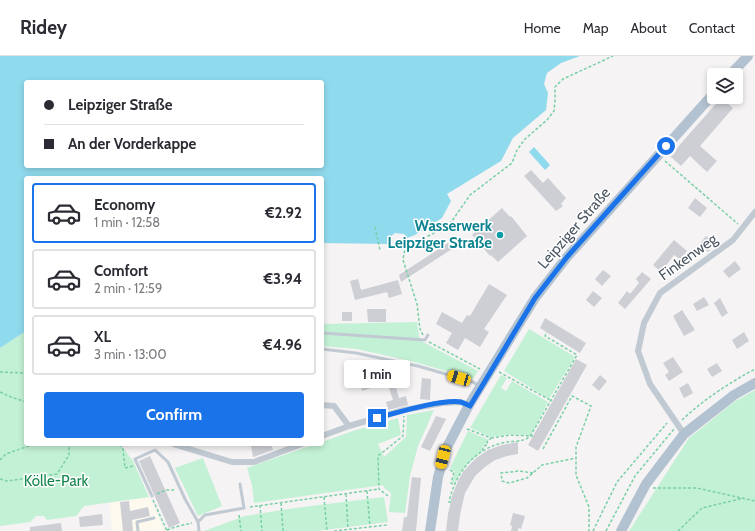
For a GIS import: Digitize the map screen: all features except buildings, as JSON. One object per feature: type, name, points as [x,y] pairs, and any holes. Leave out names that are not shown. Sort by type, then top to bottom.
[{"type":"main road","points":[[736,68],[744,58]]},
{"type":"main road","name":"Leipziger Straße","points":[[430,531],[435,490],[443,457],[458,426],[481,386],[535,298],[567,257],[707,101]]},
{"type":"main road","points":[[621,531],[644,488],[684,434],[734,395],[755,383]]},
{"type":"street","name":"Finkenweg","points":[[684,434],[650,384],[638,351],[644,322],[660,294],[733,240],[755,212]]},
{"type":"street","points":[[324,435],[349,426],[404,410],[443,403],[460,402],[470,406]]},
{"type":"street","points":[[324,405],[334,406],[349,426]]},
{"type":"street","points":[[180,446],[232,462],[254,462],[297,446]]},
{"type":"lane","points":[[324,333],[425,340],[428,335]]},
{"type":"lane","points":[[324,349],[356,353],[418,366],[473,382],[481,386]]},
{"type":"lane","points":[[152,496],[135,459],[155,450],[168,462],[181,491],[198,522],[199,531]]},
{"type":"lane","points":[[198,522],[205,515],[244,508],[240,484]]},
{"type":"lane","points":[[138,531],[137,522],[154,518]]},
{"type":"path","points":[[472,364],[425,340],[420,329],[417,304],[403,260],[406,248],[447,226],[470,195],[512,163],[517,150],[525,139],[547,120],[554,111],[555,87],[563,79],[613,56]]},
{"type":"path","points":[[658,154],[663,160],[743,228]]},
{"type":"path","points":[[375,227],[380,250]]},
{"type":"path","points":[[451,502],[449,502],[454,484],[466,465],[482,452],[500,443],[524,440],[532,436],[577,355],[545,336],[547,332]]},
{"type":"path","points":[[558,344],[560,340]]},
{"type":"path","points":[[492,368],[551,401]]},
{"type":"path","points":[[0,372],[24,373]]},
{"type":"path","points":[[0,392],[24,401]]},
{"type":"path","points":[[543,449],[572,396],[591,406],[576,447],[576,475],[589,507],[589,531]]},
{"type":"path","points":[[379,489],[378,456],[403,436],[404,410]]},
{"type":"path","points":[[593,531],[617,482],[672,418]]},
{"type":"path","points":[[458,426],[490,438],[510,435],[532,436]]},
{"type":"path","points":[[482,452],[483,448],[488,444],[487,442],[490,438]]},
{"type":"path","points":[[0,460],[6,454],[28,446]]},
{"type":"path","points":[[0,479],[7,481],[57,474],[69,455],[69,446]]},
{"type":"path","points":[[122,446],[125,468],[131,467]]},
{"type":"path","points":[[533,473],[519,471],[501,473],[502,481],[509,483],[527,478],[533,473],[542,465],[576,458]]},
{"type":"path","points":[[454,472],[451,483],[454,484]]},
{"type":"path","points":[[644,488],[697,488],[755,501]]},
{"type":"path","points":[[244,508],[379,489],[388,496]]},
{"type":"path","points":[[181,491],[166,490],[152,496],[167,531],[176,527],[198,522]]},
{"type":"path","points":[[367,491],[371,527],[373,531]]},
{"type":"path","points":[[346,494],[348,529]]},
{"type":"path","points":[[324,497],[327,531]]},
{"type":"path","points":[[678,531],[702,508],[745,498]]},
{"type":"path","points":[[281,503],[283,531]]},
{"type":"path","points":[[260,505],[262,531]]},
{"type":"path","points":[[239,509],[241,531]]},
{"type":"path","points":[[334,531],[387,525]]},
{"type":"shaded area","points":[[149,497],[165,531],[112,531],[109,503]]},
{"type":"green space","points":[[417,322],[419,336],[423,342],[478,371],[473,379],[415,362],[357,349],[324,346],[324,324]]},
{"type":"green space","points":[[529,329],[575,357],[549,399],[504,371]]},
{"type":"green space","name":"Kölle-Park","points":[[24,332],[24,446],[122,446],[133,461],[149,497],[84,506],[76,516],[47,520],[44,516],[36,516],[30,522],[0,526],[0,348]]},
{"type":"green space","points":[[501,375],[507,378],[501,388],[506,391],[512,381],[548,402],[531,435],[510,434],[491,437],[470,428]]},
{"type":"green space","points":[[755,390],[755,531],[629,531],[689,438],[734,402]]},
{"type":"green space","points":[[434,410],[418,446],[410,476],[405,513],[389,512],[391,493],[384,488],[383,485],[254,503],[252,485],[247,468],[309,446],[324,446],[324,441],[398,418],[401,435],[378,444],[384,457],[406,437],[407,415]]},
{"type":"green space","points":[[468,431],[489,440],[482,447],[481,452],[465,466],[454,483],[452,482],[455,472],[450,468]]},
{"type":"green space","points":[[203,458],[222,506],[198,516],[175,468]]},
{"type":"green space","points":[[384,497],[388,522],[316,531],[204,531],[245,516]]},
{"type":"water","points":[[0,56],[580,56],[561,63],[547,73],[544,84],[548,93],[546,110],[513,138],[501,161],[447,194],[451,201],[442,218],[415,235],[407,238],[404,234],[395,233],[388,239],[388,244],[324,243],[324,176],[24,176],[24,332],[0,348]]},
{"type":"water","points":[[534,147],[550,165],[545,170],[529,152]]},
{"type":"place","name":"Wasserwerk Leipziger Straße","points":[[500,235]]},
{"type":"route","points":[[377,418],[404,410],[443,403],[460,402],[470,406],[535,298],[567,257],[666,146]]}]
